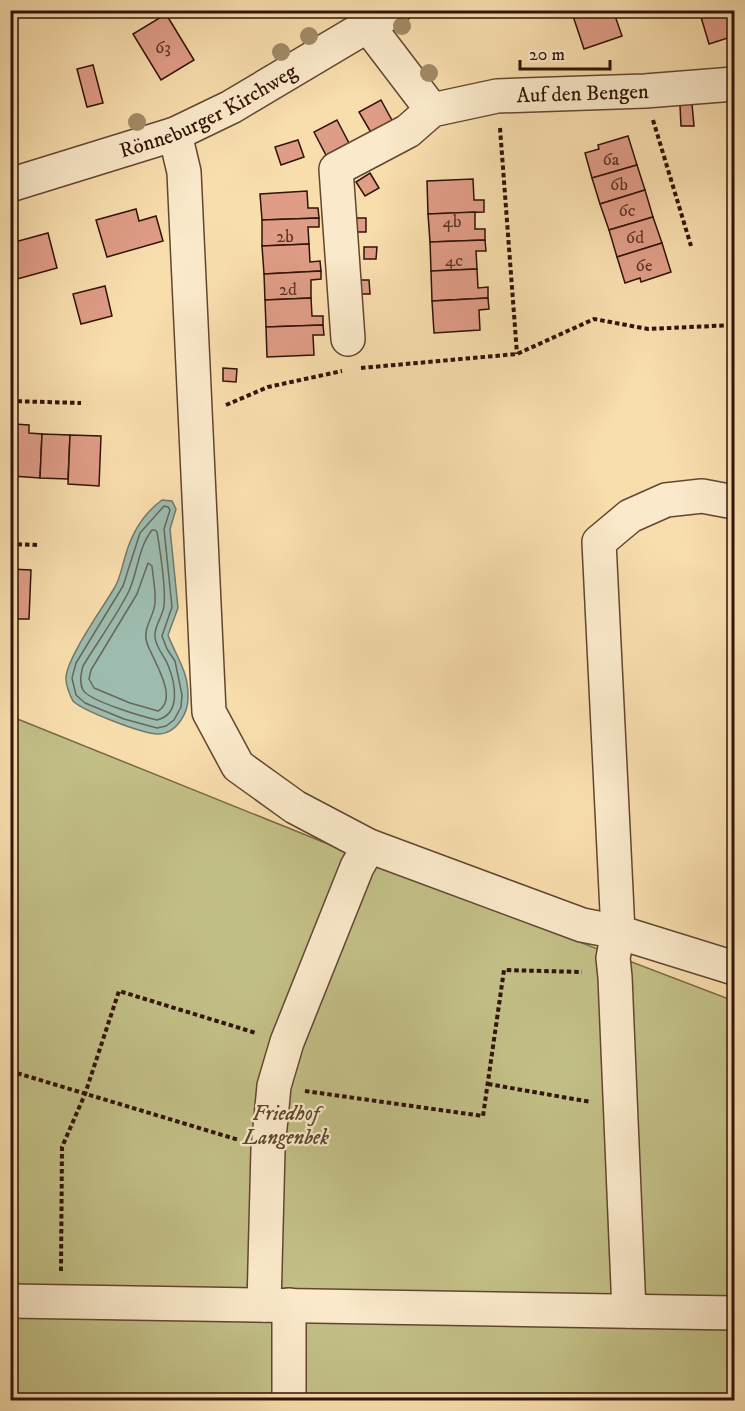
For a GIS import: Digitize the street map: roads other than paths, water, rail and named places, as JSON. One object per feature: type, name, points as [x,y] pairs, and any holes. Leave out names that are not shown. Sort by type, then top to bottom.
[{"type":"street","points":[[381,18],[432,110]]},
{"type":"street","name":"Rönneburger Kirchweg","points":[[10,185],[175,134],[231,107],[381,18]]},
{"type":"street","name":"Auf den Bengen","points":[[348,339],[336,169],[408,131],[432,110],[497,96],[645,91],[735,84]]},
{"type":"street","points":[[175,134],[184,172],[209,712],[238,766],[296,807],[369,846],[582,925],[618,932],[735,968]]},
{"type":"street","points":[[629,1311],[613,957],[618,932],[599,542],[630,516],[666,500],[702,496],[735,502]]},
{"type":"street","points":[[289,1401],[277,1305],[268,1149],[274,1086],[287,1042],[357,867],[369,846]]},
{"type":"street","points":[[10,1300],[735,1313]]},
{"type":"water","points":[[162,500],[172,501],[176,509],[170,529],[178,608],[168,635],[184,671],[188,702],[184,715],[176,726],[165,733],[158,734],[127,726],[79,705],[72,699],[66,679],[67,670],[78,647],[117,584],[134,533],[149,512]]},
{"type":"park label","name":"Friedhof Langenbek","points":[[286,1125]]}]
